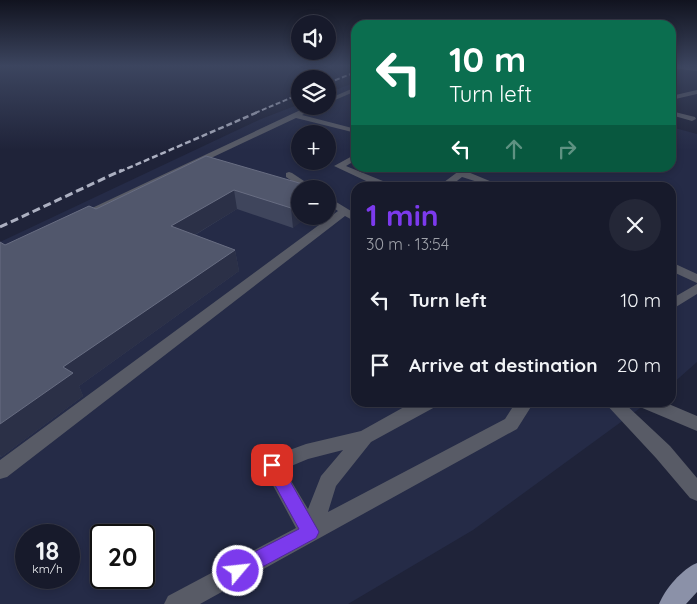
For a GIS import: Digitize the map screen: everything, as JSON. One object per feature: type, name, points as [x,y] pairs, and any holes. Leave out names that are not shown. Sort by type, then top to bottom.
[{"type":"main road","points":[[671,604],[697,574]]},
{"type":"lane","points":[[676,114],[692,119]]},
{"type":"lane","points":[[70,220],[295,115],[351,130]]},
{"type":"lane","points":[[351,160],[339,166],[351,171]]},
{"type":"lane","points":[[353,172],[377,182]]},
{"type":"lane","points":[[449,182],[462,172]]},
{"type":"lane","points":[[468,172],[485,182]]},
{"type":"lane","points":[[290,175],[298,180]]},
{"type":"lane","points":[[0,471],[351,215],[336,205]]},
{"type":"lane","points":[[676,268],[697,279]]},
{"type":"lane","points":[[676,303],[697,288]]},
{"type":"lane","points":[[310,532],[272,465],[306,452],[365,437],[420,407]]},
{"type":"lane","points":[[176,604],[511,424],[523,407]]},
{"type":"lane","points":[[617,407],[663,452],[697,492]]},
{"type":"lane","points":[[658,407],[697,424]]},
{"type":"lane","points":[[310,532],[328,482],[365,437]]},
{"type":"shaded area","points":[[336,94],[351,94],[351,172],[676,172],[676,128],[697,134],[697,362],[676,381],[676,182],[351,182],[351,407],[642,407],[473,530],[348,604],[0,604],[0,242],[261,119],[291,107],[291,115],[336,115]]},
{"type":"building","points":[[206,156],[291,181],[291,208],[234,190],[171,226],[235,250],[63,367],[73,373],[0,424],[0,242],[5,245],[89,206],[96,209]]},
{"type":"railway","points":[[255,113],[291,98]]},
{"type":"railway","points":[[119,172],[258,112]]},
{"type":"railway","points":[[0,227],[122,170]]},
{"type":"route","points":[[238,571],[310,532],[272,465]]}]
